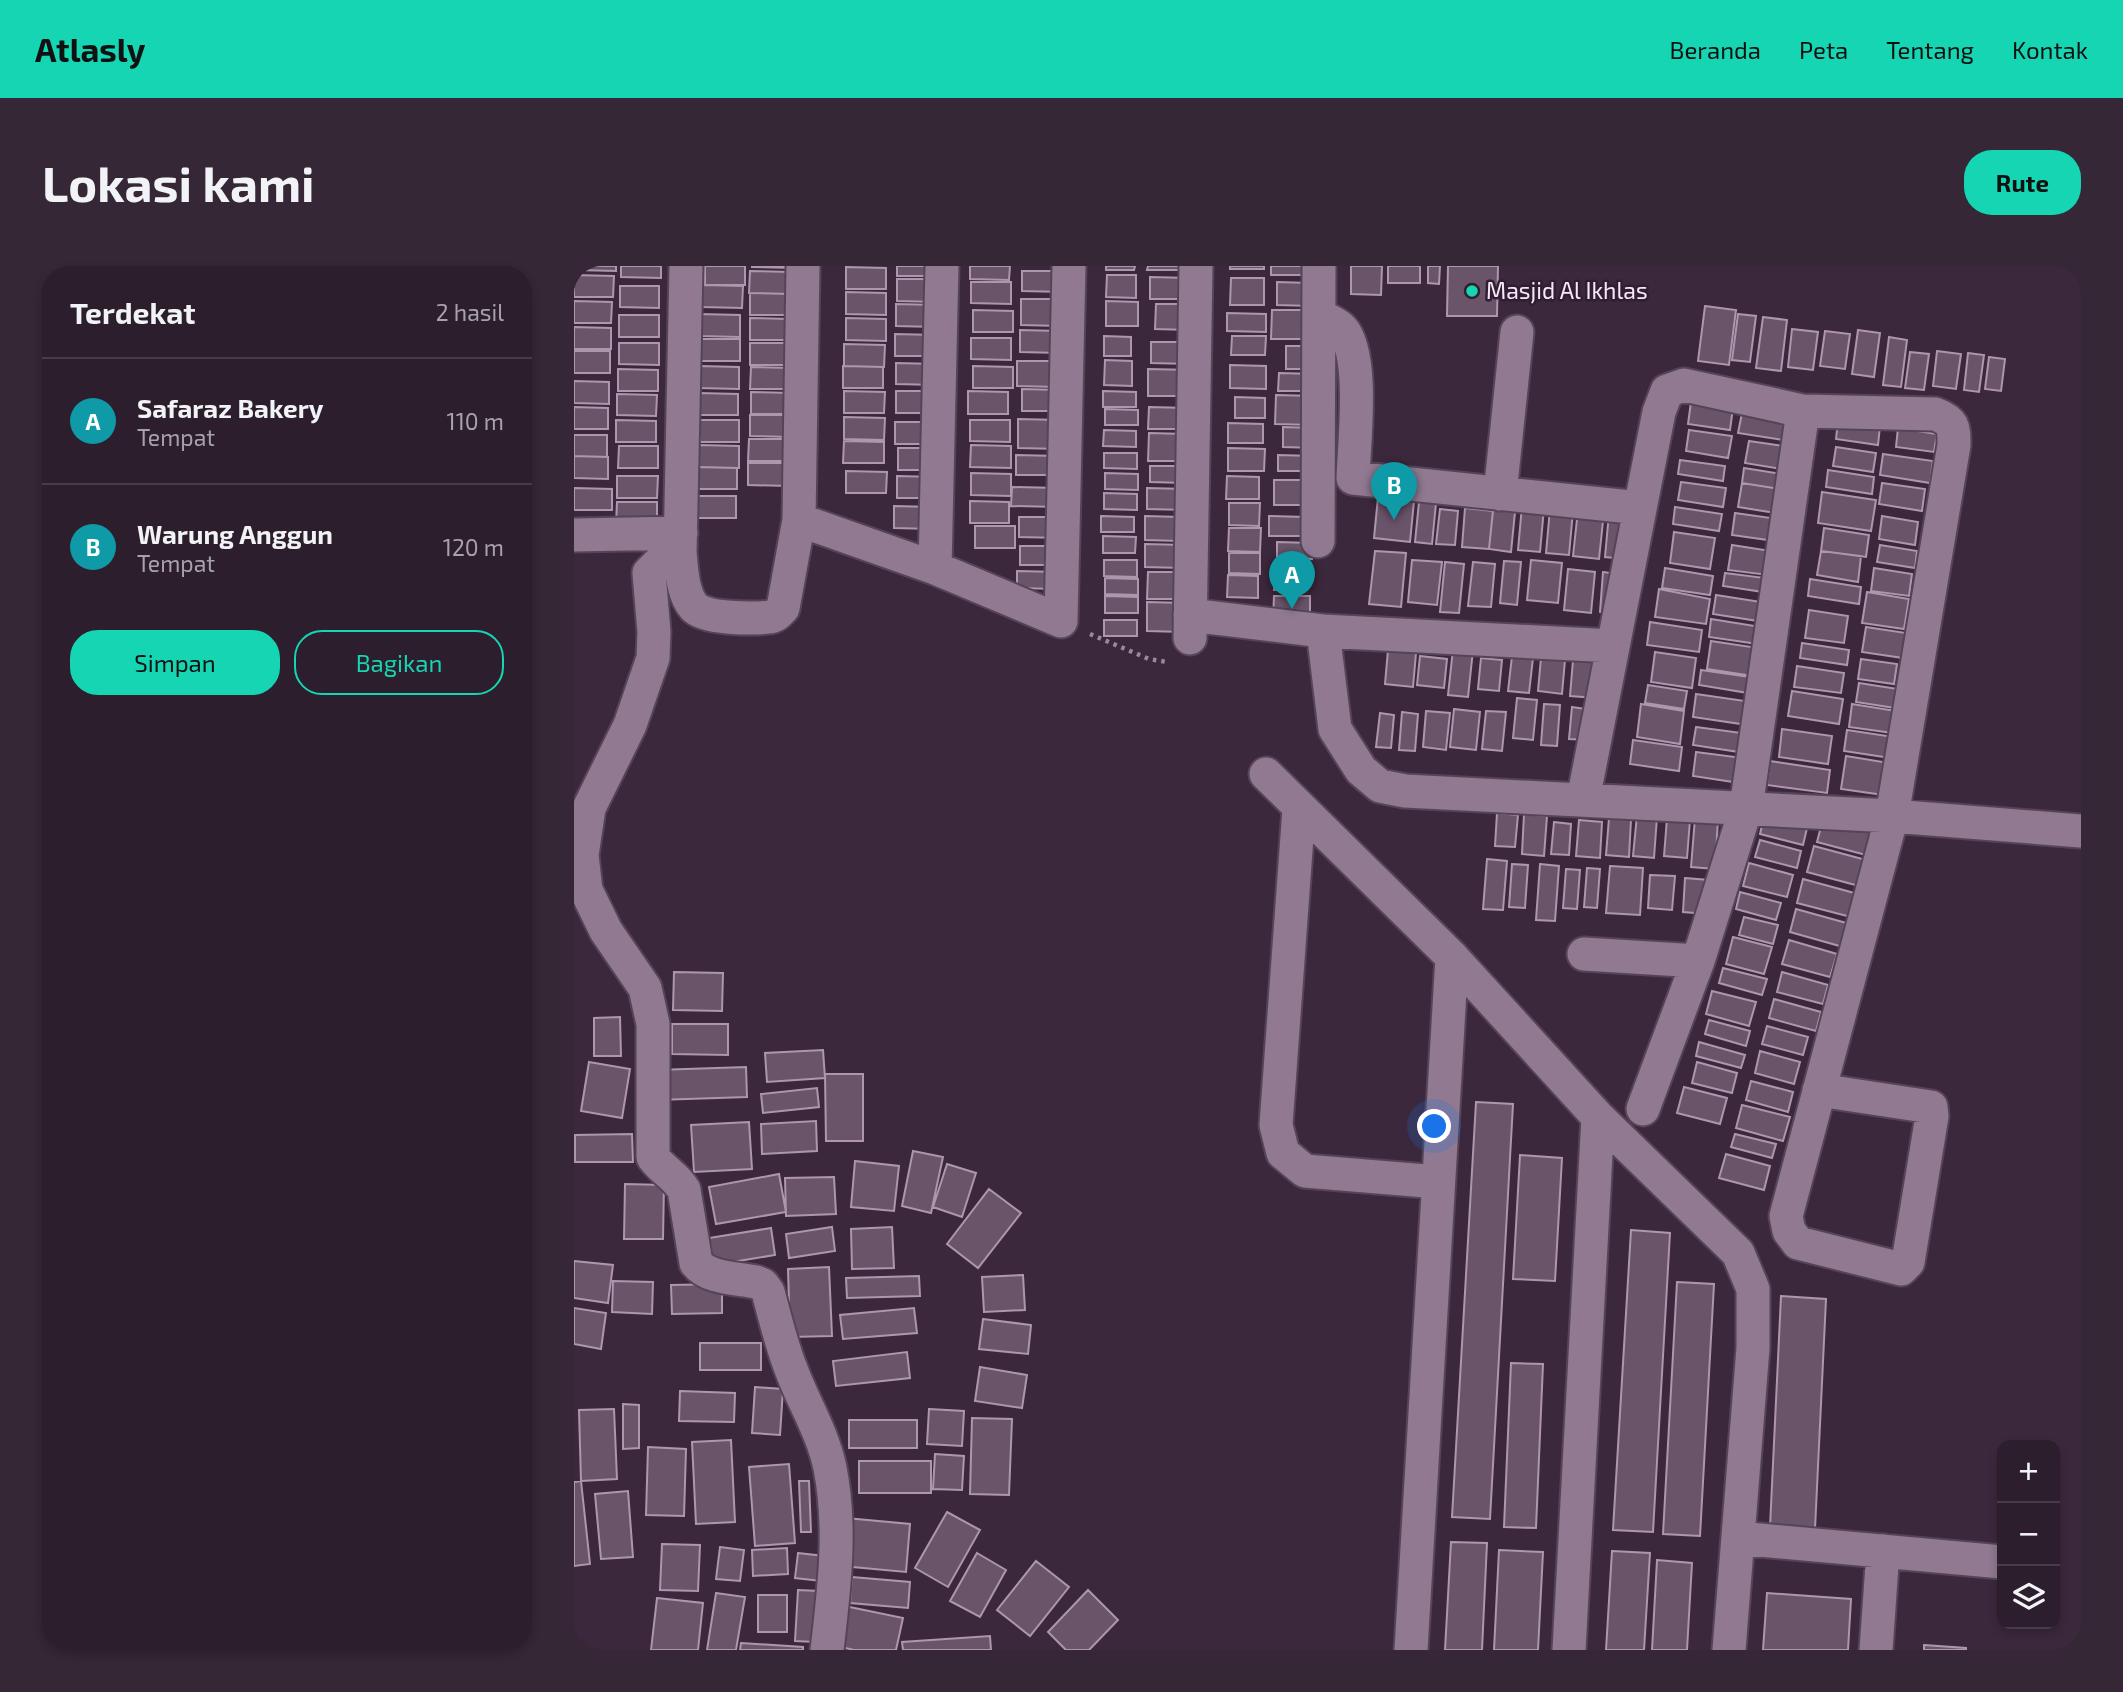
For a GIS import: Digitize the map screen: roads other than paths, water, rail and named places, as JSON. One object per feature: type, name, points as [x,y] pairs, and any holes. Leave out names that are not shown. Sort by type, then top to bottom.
[{"type":"street","points":[[686,266],[683,564],[696,610],[732,616],[770,617],[783,608],[799,520],[803,266]]},
{"type":"street","points":[[935,568],[942,266]]},
{"type":"street","points":[[799,520],[935,568],[1061,621],[1069,266]]},
{"type":"street","points":[[1196,266],[1190,627],[1613,646]]},
{"type":"street","points":[[1318,541],[1319,266]]},
{"type":"street","points":[[1319,315],[1342,329],[1353,354],[1356,392],[1353,478],[1640,508]]},
{"type":"street","points":[[1500,494],[1517,332]]},
{"type":"street","points":[[1583,800],[1659,412],[1667,391],[1684,385],[1803,411],[1935,414],[1945,418],[1954,427],[1954,445],[1892,816],[1819,1090],[1786,1216],[1789,1231],[1798,1243],[1900,1269],[1908,1262],[1932,1116],[1931,1107],[1819,1090]]},
{"type":"street","points":[[1643,1109],[1698,961],[1746,808],[1803,411]]},
{"type":"street","points":[[574,535],[683,564]]},
{"type":"street","points":[[683,564],[658,564],[649,573],[654,632],[653,658],[630,725],[589,808],[582,855],[586,890],[606,931],[645,988],[653,1024],[653,1157],[679,1180],[684,1190],[696,1264],[709,1273],[756,1282],[763,1285],[768,1292],[791,1369],[823,1443],[830,1469],[836,1528],[836,1559],[827,1650]]},
{"type":"street","points":[[1323,631],[1335,729],[1362,770],[1380,786],[1405,790],[1892,816],[2081,831]]},
{"type":"street","points":[[1266,774],[1452,957],[1598,1117],[1738,1253],[1753,1289],[1753,1348],[1728,1650]]},
{"type":"street","points":[[1299,809],[1276,1125],[1283,1153],[1305,1171],[1438,1182]]},
{"type":"street","points":[[1584,954],[1698,961]]},
{"type":"street","points":[[1411,1650],[1452,957]]},
{"type":"street","points":[[1569,1650],[1598,1117]]},
{"type":"street","points":[[1738,1538],[1997,1562]]},
{"type":"street","points":[[1877,1650],[1883,1551]]},
{"type":"place","name":"Masjid Al Ikhlas","points":[[1472,291]]},
{"type":"place","name":"Warung Anggun","points":[[1394,520]]},
{"type":"place","name":"Safaraz Bakery","points":[[1292,609]]}]
